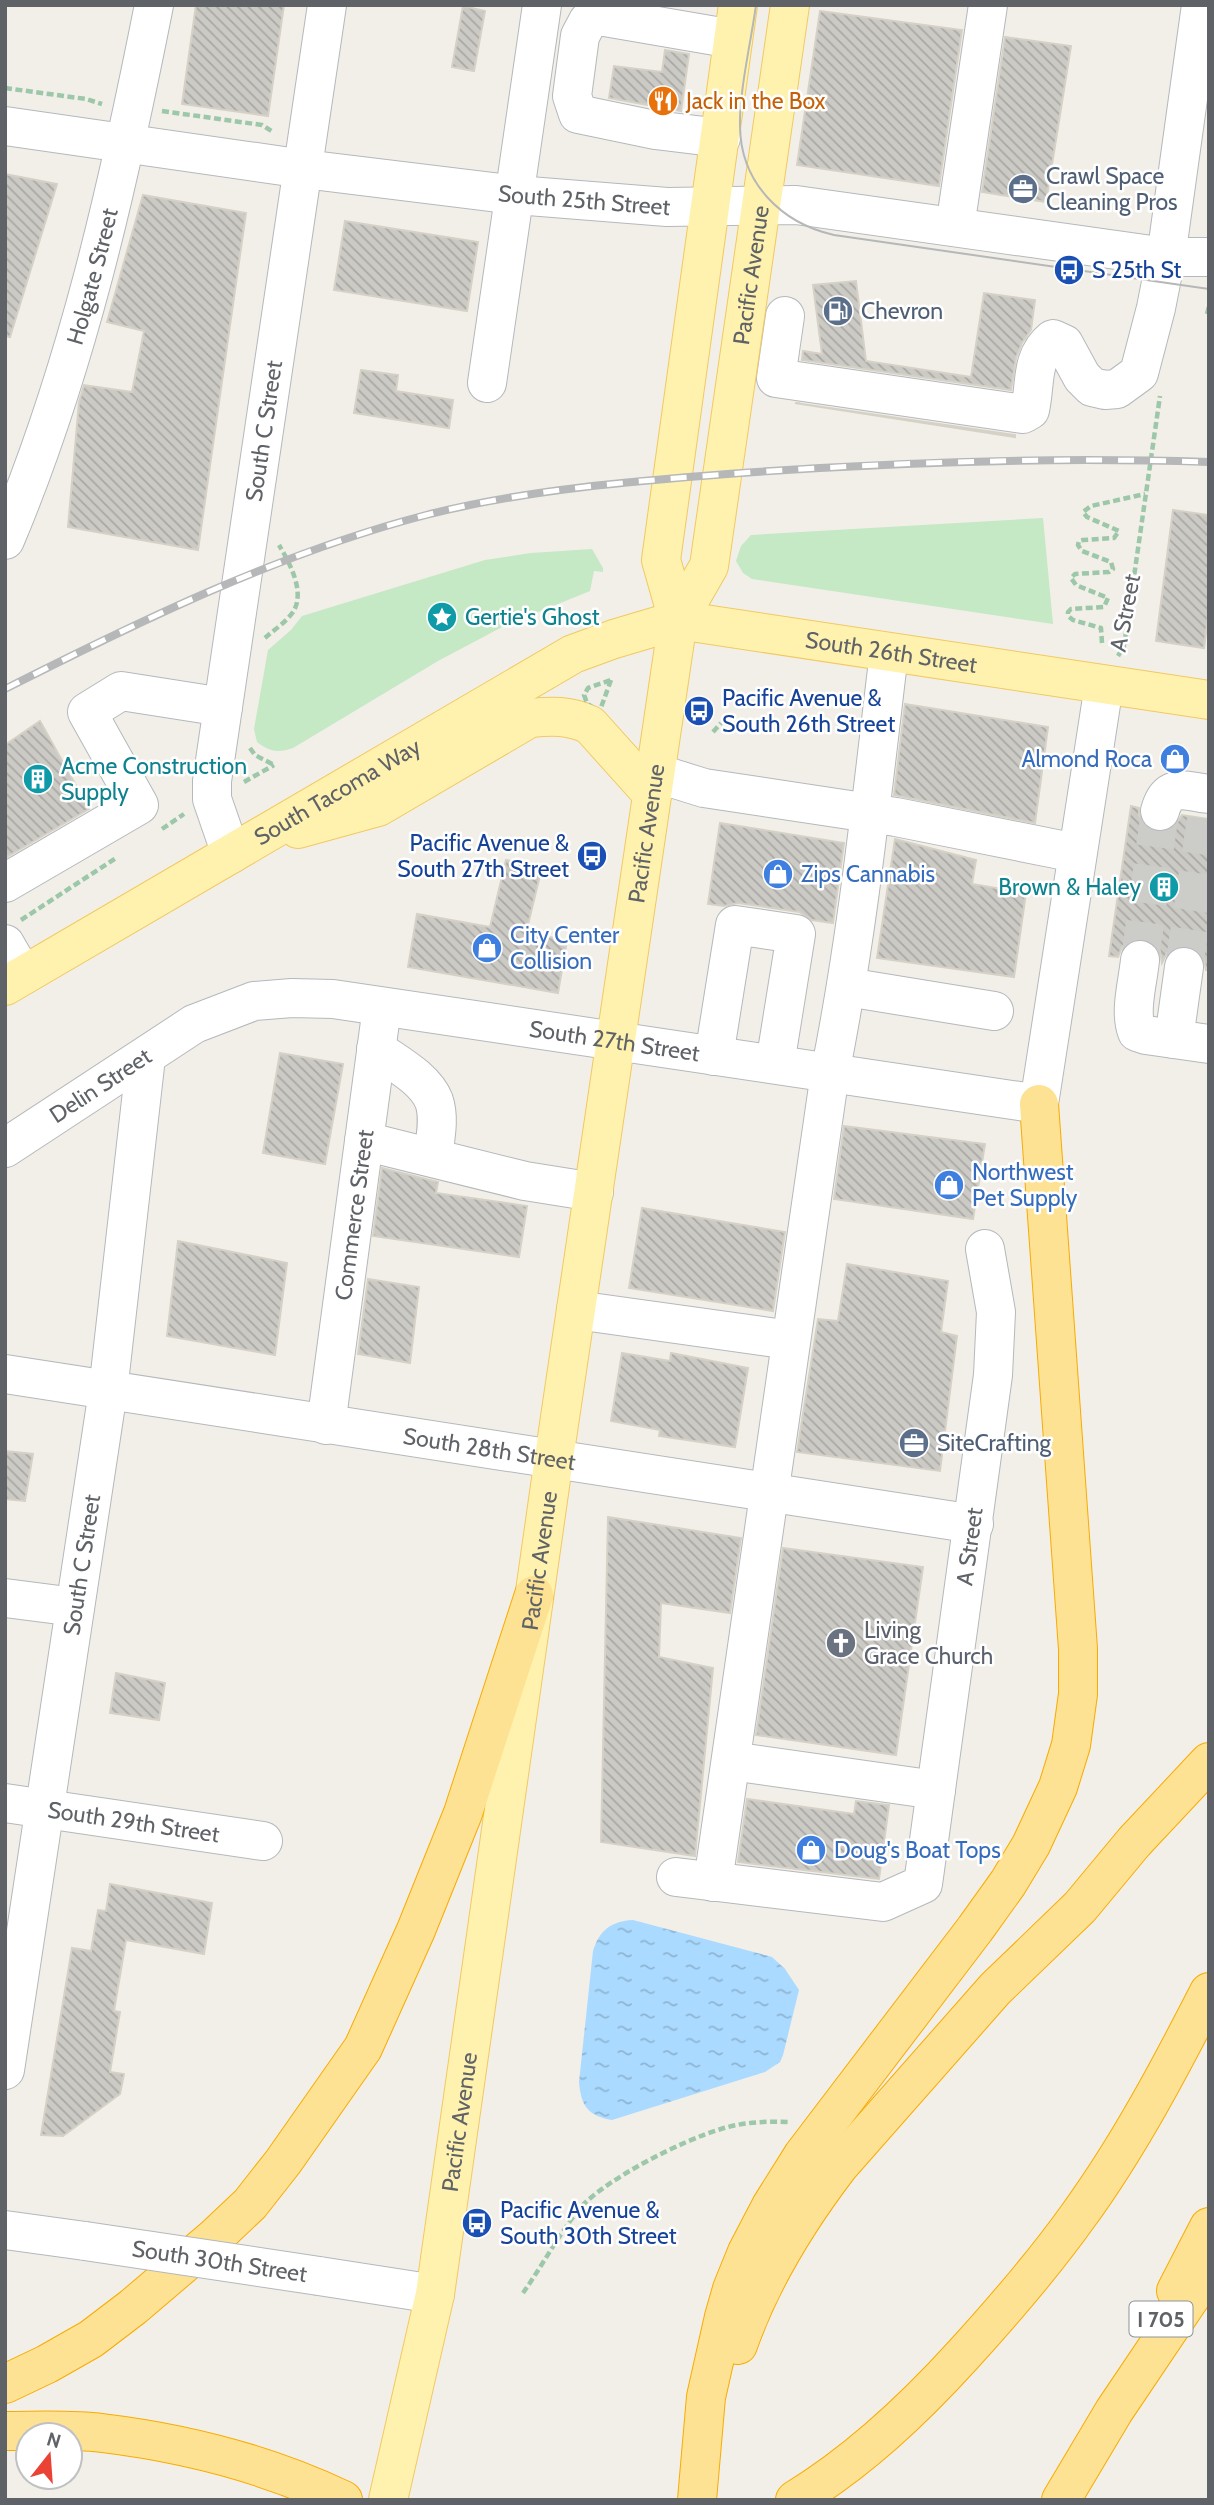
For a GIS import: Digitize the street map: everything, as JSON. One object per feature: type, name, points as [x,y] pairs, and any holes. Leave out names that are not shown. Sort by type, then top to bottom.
[{"type":"highway","points":[[698,2500],[706,2398],[732,2289],[771,2207],[803,2155],[1009,1883],[1048,1811],[1071,1745],[1078,1694],[1078,1650],[1039,1104]]},
{"type":"highway","points":[[5,2384],[91,2339],[214,2238],[250,2204],[341,2082],[363,2048],[416,1930],[458,1826],[534,1595]]},
{"type":"highway","points":[[698,2500],[721,2395],[748,2319],[772,2267],[817,2194],[864,2136],[995,1989],[1080,1907],[1134,1842],[1209,1762]]},
{"type":"highway","points":[[795,2500],[855,2458],[901,2418],[944,2376],[1037,2270],[1080,2214],[1118,2154],[1150,2102],[1209,1992]]},
{"type":"highway","name":"I 705","points":[[1061,2500],[1114,2411],[1209,2227]]},
{"type":"highway","points":[[1114,2411],[1209,2270]]},
{"type":"highway","points":[[5,2431],[99,2433],[161,2441],[253,2464],[310,2484],[343,2500]]},
{"type":"main road","name":"Pacific Avenue","points":[[388,2500],[435,2294],[534,1595],[678,620],[709,566],[790,5]]},
{"type":"main road","name":"Pacific Avenue","points":[[678,620],[661,560],[736,22]]},
{"type":"main road","name":"South 26th Street","points":[[678,620],[1209,700]]},
{"type":"main road","name":"South Tacoma Way","points":[[13,957],[240,848],[573,654],[678,620]]},
{"type":"main road","points":[[240,848],[379,807],[530,718],[558,715],[576,718],[590,725],[654,784]]},
{"type":"street","name":"Holgate Street","points":[[5,540],[34,471],[64,381],[127,142],[154,5]]},
{"type":"street","name":"South C Street","points":[[240,848],[212,799],[212,780],[327,5]]},
{"type":"street","points":[[487,383],[542,5]]},
{"type":"street","points":[[955,228],[988,5]]},
{"type":"street","points":[[785,316],[776,377],[1023,414],[1030,410],[1041,349],[1054,339],[1064,344],[1082,377],[1092,387],[1117,389],[1139,373],[1156,308],[1199,92],[1201,5]]},
{"type":"street","points":[[721,138],[655,130],[578,114],[572,96],[580,36],[588,21],[599,16],[736,22]]},
{"type":"street","name":"South 25th Street","points":[[5,126],[304,169],[516,195],[643,206],[796,205],[1166,257]]},
{"type":"street","points":[[1166,257],[1209,257]]},
{"type":"street","points":[[1166,257],[1209,271]]},
{"type":"street","points":[[676,1877],[713,1882],[830,1073],[847,987],[871,813],[889,653]]},
{"type":"street","points":[[1039,1104],[1104,685]]},
{"type":"street","points":[[5,883],[139,805],[87,712],[121,691],[223,707]]},
{"type":"street","points":[[654,784],[704,788],[871,813],[1076,853]]},
{"type":"street","points":[[1160,811],[1163,799],[1178,790],[1208,805]]},
{"type":"street","points":[[714,1056],[735,925],[796,934],[775,1064]]},
{"type":"street","points":[[1140,960],[1134,1014],[1137,1031],[1146,1035],[1191,1042],[1184,967]]},
{"type":"street","points":[[847,987],[994,1011]]},
{"type":"street","name":"South 27th Street","points":[[194,1024],[254,1001],[333,999],[1039,1104]]},
{"type":"street","name":"Commerce Street","points":[[326,1425],[382,1007]]},
{"type":"street","name":"Delin Street","points":[[5,1148],[194,1024]]},
{"type":"street","points":[[376,1049],[419,1081],[434,1101],[437,1122],[433,1157]]},
{"type":"street","name":"South C Street","points":[[5,2070],[9,2023],[45,1808],[108,1391],[146,1057]]},
{"type":"street","points":[[364,1141],[525,1181],[594,1192]]},
{"type":"street","name":"A Street","points":[[713,1882],[883,1902],[923,1884],[993,1375],[996,1312],[985,1249]]},
{"type":"street","points":[[576,1310],[791,1340]]},
{"type":"street","name":"South 28th Street","points":[[5,1374],[974,1524]]},
{"type":"street","points":[[5,1598],[75,1607]]},
{"type":"street","points":[[731,1761],[936,1790]]},
{"type":"street","name":"South 29th Street","points":[[5,1803],[263,1841]]},
{"type":"street","name":"South 30th Street","points":[[5,2230],[435,2294]]},
{"type":"path","points":[[5,88],[86,99],[102,104]]},
{"type":"path","points":[[157,112],[167,111],[262,125],[273,132]]},
{"type":"path","points":[[1207,314],[1209,306]]},
{"type":"path","name":"A Street","points":[[1104,685],[1124,646],[1151,450]]},
{"type":"path","points":[[1102,643],[1101,628],[1073,620],[1068,616],[1068,612],[1071,609],[1104,607],[1108,598],[1076,585],[1071,578],[1075,574],[1109,572],[1113,569],[1111,562],[1082,551],[1078,545],[1079,541],[1083,540],[1114,538],[1119,531],[1087,517],[1083,512],[1091,506],[1145,494]]},
{"type":"path","points":[[260,646],[266,637],[293,613],[297,604],[295,580],[277,541]]},
{"type":"path","points":[[712,732],[721,723]]},
{"type":"path","points":[[248,745],[255,755],[274,765]]},
{"type":"path","points":[[160,830],[182,816]]},
{"type":"path","points":[[13,957],[127,851]]},
{"type":"path","points":[[523,2293],[579,2209],[594,2194],[663,2154],[721,2129],[768,2121],[826,2125]]},
{"type":"green space","points":[[1043,518],[1053,624],[752,579],[743,573],[736,561],[741,546],[751,535]]},
{"type":"green space","points":[[592,549],[603,572],[594,571],[590,591],[504,626],[438,661],[293,748],[274,751],[257,742],[254,729],[268,650],[291,630],[302,616],[485,560],[531,553]]},
{"type":"water","points":[[633,1920],[772,1957],[785,1969],[799,1990],[780,2062],[765,2072],[612,2120],[592,2113],[584,2104],[579,2082],[593,1951],[599,1937],[607,1928],[619,1922]]},
{"type":"building","points":[[196,5],[284,5],[268,116],[182,104]]},
{"type":"building","points":[[463,6],[485,11],[474,71],[452,67]]},
{"type":"building","points":[[820,11],[962,30],[939,186],[797,165]]},
{"type":"building","points":[[1005,37],[1071,46],[1046,202],[982,192]]},
{"type":"building","points":[[665,50],[689,54],[681,111],[609,98],[614,66],[662,72]]},
{"type":"building","points":[[5,174],[57,184],[10,337],[5,336]]},
{"type":"building","points":[[143,195],[246,213],[198,550],[68,527],[79,402],[84,385],[132,392],[144,331],[107,322]]},
{"type":"building","points":[[345,221],[478,242],[467,311],[334,290]]},
{"type":"building","points":[[856,281],[866,361],[971,377],[984,293],[1035,300],[1031,330],[1016,358],[1011,390],[802,360],[803,351],[822,354],[813,285]]},
{"type":"building","points":[[361,370],[398,375],[396,391],[453,400],[449,428],[354,413]]},
{"type":"building","points":[[795,403],[1015,435],[1015,437]]},
{"type":"building","points":[[1173,510],[1209,515],[1209,609],[1204,648],[1156,641]]},
{"type":"building","points":[[905,704],[1048,727],[1035,823],[894,795]]},
{"type":"building","name":"Acme Construction Supply","points":[[40,721],[89,809],[5,858],[5,745]]},
{"type":"building","name":"Brown & Haley","points":[[1131,806],[1139,808],[1143,824],[1153,832],[1163,833],[1173,828],[1182,815],[1209,819],[1209,970],[1206,970],[1204,959],[1198,950],[1188,946],[1175,947],[1167,953],[1162,963],[1160,951],[1153,942],[1143,938],[1131,940],[1122,947],[1118,957],[1109,956]]},
{"type":"building","name":"Zips Cannabis","points":[[720,823],[844,843],[833,923],[812,920],[799,912],[738,903],[724,906],[708,904]]},
{"type":"building","points":[[895,839],[976,860],[972,884],[1026,893],[1014,977],[877,958]]},
{"type":"building","points":[[506,860],[542,867],[526,933],[567,940],[558,993],[408,967],[417,914],[490,927]]},
{"type":"building","points":[[280,1053],[343,1064],[325,1164],[263,1153]]},
{"type":"building","points":[[844,1126],[985,1144],[973,1219],[834,1199]]},
{"type":"building","points":[[382,1168],[438,1182],[436,1193],[527,1206],[519,1257],[373,1236]]},
{"type":"building","points":[[642,1208],[785,1232],[773,1311],[629,1288]]},
{"type":"building","points":[[178,1241],[287,1263],[275,1355],[167,1336]]},
{"type":"building","points":[[847,1264],[948,1281],[941,1332],[957,1336],[940,1471],[797,1452],[818,1319],[838,1321]]},
{"type":"building","points":[[368,1279],[419,1287],[410,1363],[358,1354]]},
{"type":"building","points":[[622,1353],[670,1361],[671,1353],[748,1368],[735,1447],[659,1436],[660,1430],[611,1421]]},
{"type":"building","points":[[5,1451],[33,1454],[25,1501],[5,1499]]},
{"type":"building","points":[[608,1517],[741,1538],[730,1613],[661,1603],[659,1657],[713,1668],[695,1856],[601,1842]]},
{"type":"building","points":[[783,1548],[923,1567],[896,1755],[756,1735]]},
{"type":"building","points":[[116,1673],[165,1683],[159,1720],[110,1713]]},
{"type":"building","points":[[747,1799],[854,1814],[856,1801],[889,1805],[879,1879],[738,1862]]},
{"type":"building","points":[[110,1884],[212,1903],[204,1954],[126,1940],[114,2011],[120,2012],[110,2072],[124,2074],[120,2094],[63,2136],[41,2135],[72,1948],[91,1951],[98,1910],[106,1911]]},
{"type":"tunnel","points":[[1140,960],[1160,811]]},
{"type":"tunnel","points":[[1184,967],[1206,819]]},
{"type":"tram line","points":[[756,5],[741,98],[742,147],[756,183],[768,198],[797,221],[834,235],[1209,289]]},
{"type":"railway","points":[[5,689],[107,638],[264,569],[371,531],[465,506],[582,487],[858,466],[1034,460],[1209,462]]},
{"type":"place","name":"Jack in the Box","points":[[663,101]]},
{"type":"place","name":"Crawl Space Cleaning Pros","points":[[1023,189]]},
{"type":"place","name":"S 25th St","points":[[1069,270]]},
{"type":"place","name":"Chevron","points":[[838,311]]},
{"type":"place","name":"Gertie's Ghost","points":[[442,617]]},
{"type":"place","name":"Pacific Avenue & South 26th Street","points":[[699,711]]},
{"type":"place","name":"Almond Roca","points":[[1175,759]]},
{"type":"place","name":"Acme Construction Supply","points":[[38,779]]},
{"type":"place","name":"Pacific Avenue & South 27th Street","points":[[592,856]]},
{"type":"place","name":"Zips Cannabis","points":[[778,874]]},
{"type":"place","name":"Brown & Haley","points":[[1164,887]]},
{"type":"place","name":"City Center Collision","points":[[487,948]]},
{"type":"place","name":"Northwest Pet Supply","points":[[949,1185]]},
{"type":"place","name":"SiteCrafting","points":[[914,1443]]},
{"type":"place","name":"Living Grace Church","points":[[841,1643]]},
{"type":"place","name":"Doug's Boat Tops","points":[[811,1850]]},
{"type":"place","name":"Pacific Avenue & South 30th Street","points":[[477,2223]]}]
